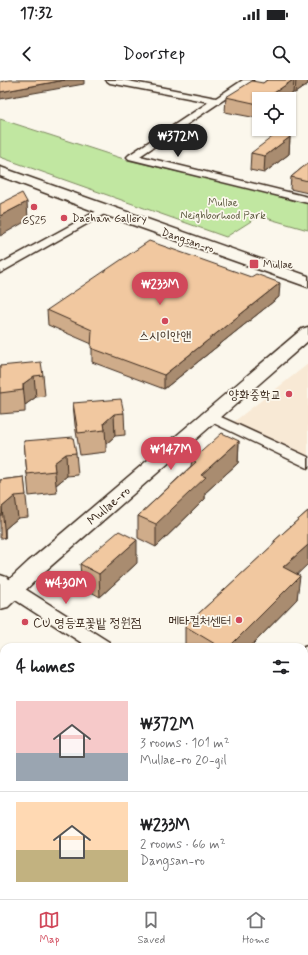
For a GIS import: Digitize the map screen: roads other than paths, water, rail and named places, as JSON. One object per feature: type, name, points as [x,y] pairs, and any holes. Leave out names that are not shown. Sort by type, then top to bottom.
[{"type":"main road","name":"Dangsan-ro","points":[[0,171],[104,210],[308,282]]},
{"type":"street","points":[[110,80],[217,101]]},
{"type":"street","points":[[249,80],[132,157],[308,200]]},
{"type":"street","points":[[0,269],[104,210]]},
{"type":"street","name":"Mullae-ro","points":[[5,590],[36,567],[308,332]]},
{"type":"street","points":[[210,416],[308,463]]},
{"type":"street","points":[[5,590],[95,643]]},
{"type":"place","name":"GS25","points":[[34,207]]},
{"type":"place","name":"Daehan Gallery","points":[[64,218]]},
{"type":"place","name":"Mullae","points":[[254,264]]},
{"type":"place","name":"스시이안앤","points":[[165,321]]},
{"type":"place","name":"양화중학교","points":[[289,394]]},
{"type":"place","name":"메타컬처센터","points":[[239,620]]},
{"type":"place","name":"CU 영등포꽃밭 정원점","points":[[25,622]]},
{"type":"park label","name":"Mullae Neighborhood Park","points":[[223,208]]}]
